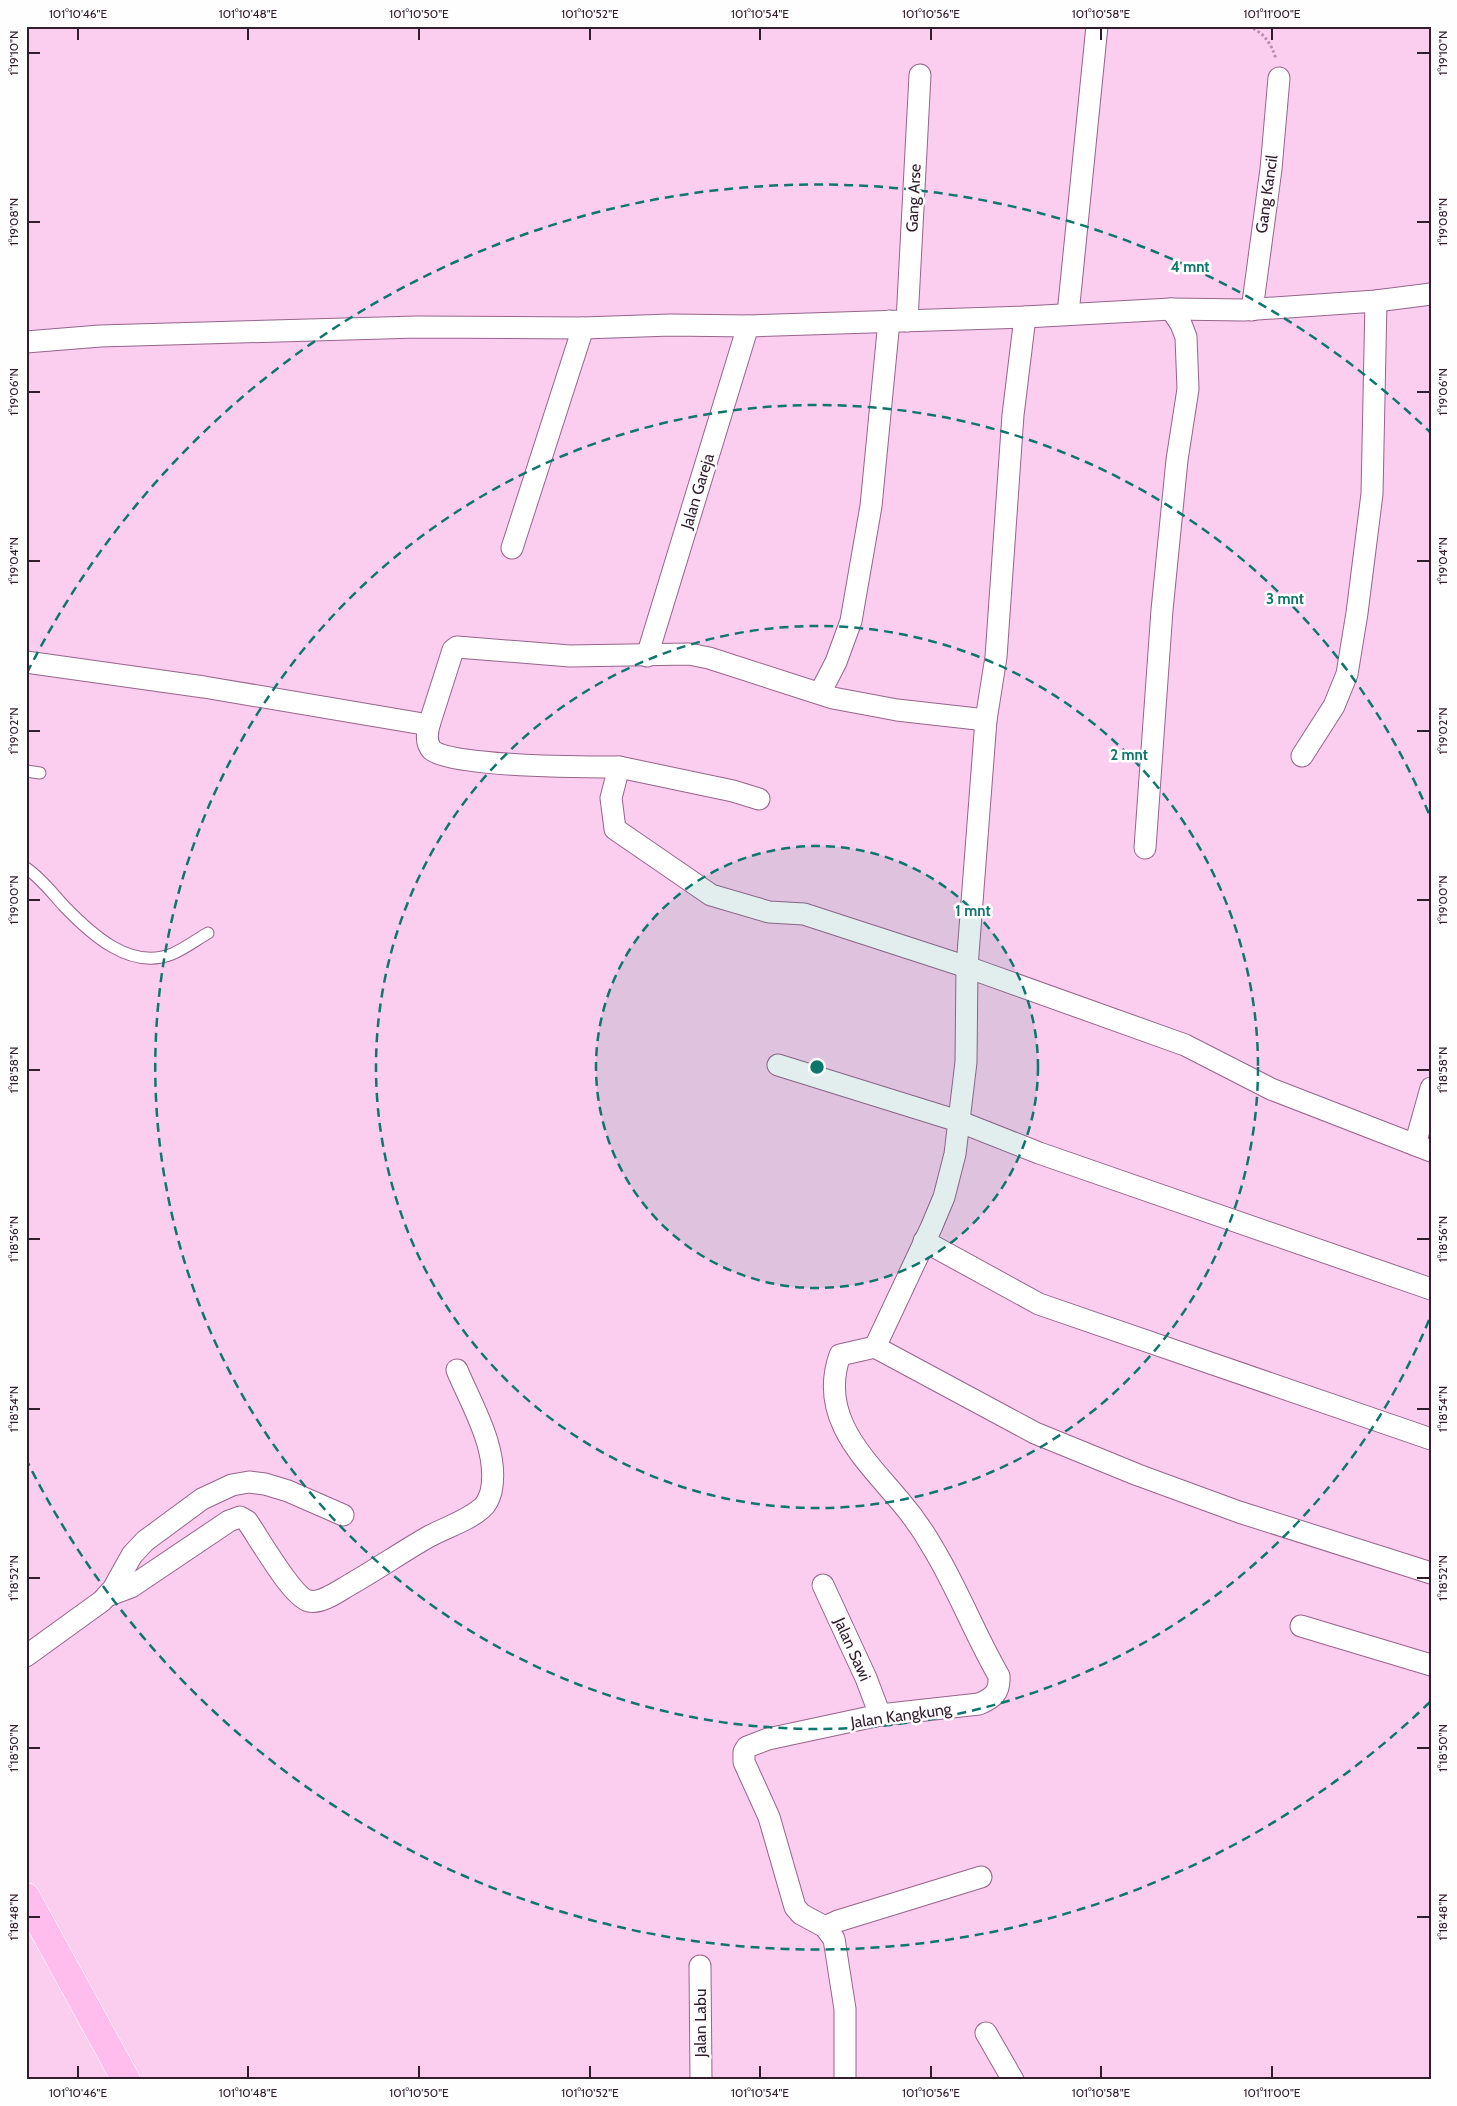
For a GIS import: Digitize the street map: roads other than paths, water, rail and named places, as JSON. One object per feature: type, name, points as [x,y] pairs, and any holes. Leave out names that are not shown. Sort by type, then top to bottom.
[{"type":"highway","points":[[26,1897],[126,2080]]},
{"type":"street","points":[[1068,314],[1097,26]]},
{"type":"street","name":"Gang Arse","points":[[820,693],[836,662],[851,621],[871,506],[898,321],[920,75]]},
{"type":"street","name":"Gang Kancil","points":[[1252,310],[1261,230],[1271,169],[1279,78]]},
{"type":"street","points":[[26,342],[100,336],[417,327],[583,328],[671,325],[748,326],[1025,317],[1171,309],[1252,310],[1376,302],[1431,294]]},
{"type":"street","points":[[1302,756],[1334,706],[1347,674],[1357,613],[1372,494],[1376,302]]},
{"type":"street","points":[[1145,848],[1162,610],[1177,460],[1188,389],[1186,337],[1181,324],[1171,309]]},
{"type":"street","points":[[1025,317],[1013,415],[996,656],[986,720],[968,967],[966,1062],[955,1154],[944,1198],[875,1347],[1035,1433],[1138,1475],[1239,1512],[1431,1573]]},
{"type":"street","name":"Jalan Gareja","points":[[647,656],[748,326]]},
{"type":"street","points":[[512,548],[583,328]]},
{"type":"street","points":[[759,799],[734,791],[619,767],[546,766],[457,760],[438,754],[431,749],[428,742],[429,725],[453,650],[456,647],[570,656],[689,654],[709,658],[833,698],[896,710],[986,720]]},
{"type":"street","points":[[26,662],[204,687],[429,725]]},
{"type":"street","points":[[619,767],[611,798],[615,829],[711,895],[769,912],[804,914],[968,967],[1185,1045],[1271,1089],[1423,1148],[1431,1088]]},
{"type":"street","points":[[778,1065],[958,1121],[1067,1163],[1431,1289]]},
{"type":"street","points":[[924,1241],[1039,1304],[1431,1439]]},
{"type":"street","name":"Jalan Kangkung","points":[[825,1927],[801,1914],[795,1907],[769,1817],[743,1758],[747,1747],[768,1739],[880,1715],[978,1704],[992,1698],[996,1694],[999,1683],[999,1676],[933,1548],[902,1503],[865,1461],[847,1434],[840,1419],[834,1392],[835,1372],[840,1355],[875,1347]]},
{"type":"street","points":[[26,1656],[107,1596],[131,1587],[229,1521],[240,1518],[247,1522],[292,1589],[304,1599],[318,1601],[382,1567],[430,1536],[468,1518],[483,1508],[489,1498],[492,1480],[490,1454],[484,1430],[457,1370]]},
{"type":"street","points":[[107,1596],[132,1555],[145,1541],[202,1499],[232,1485],[249,1482],[265,1484],[288,1491],[343,1515]]},
{"type":"street","name":"Jalan Sawi","points":[[823,1585],[866,1678],[880,1715]]},
{"type":"street","points":[[1301,1626],[1431,1665]]},
{"type":"street","points":[[845,2080],[845,2009],[834,1939],[825,1927],[838,1921],[981,1877]]},
{"type":"street","name":"Jalan Labu","points":[[700,1966],[701,2080]]},
{"type":"street","points":[[986,2033],[1013,2080]]},
{"type":"lane","points":[[26,772],[40,773]]},
{"type":"lane","points":[[26,868],[90,930],[117,951],[137,956],[158,958],[172,954],[208,933]]}]
